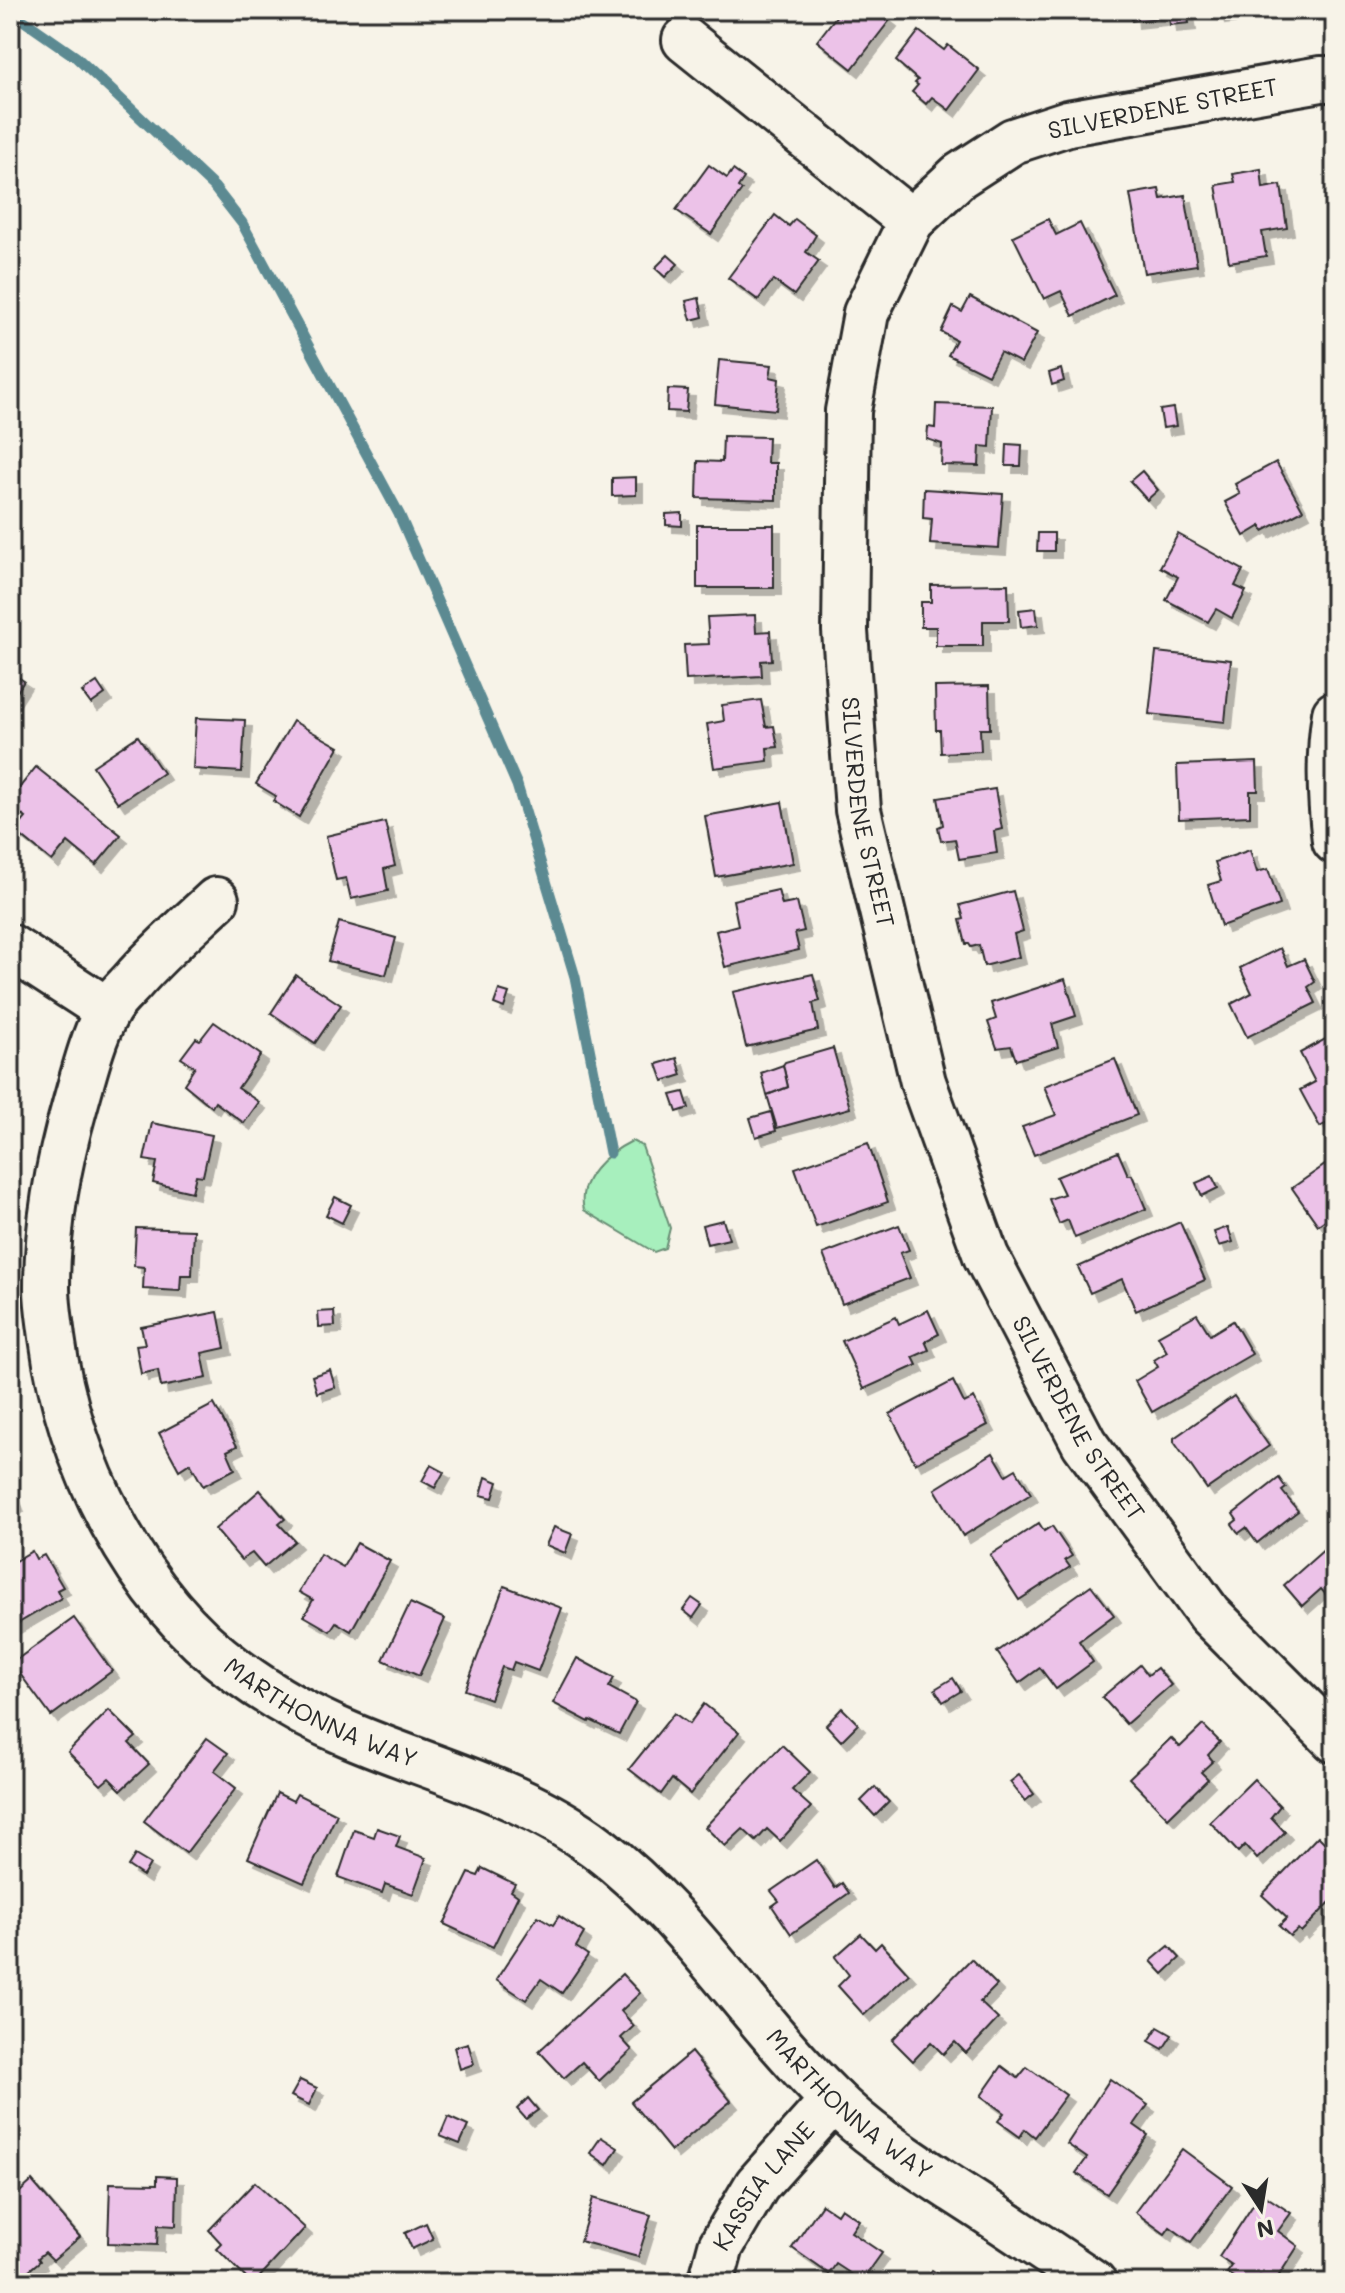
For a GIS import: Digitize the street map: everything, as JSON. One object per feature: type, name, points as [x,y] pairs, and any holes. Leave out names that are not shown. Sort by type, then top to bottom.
[{"type":"street","points":[[685,40],[911,221]]},
{"type":"street","name":"SILVERDENE STREET","points":[[1335,79],[1068,123],[1013,141],[959,176],[911,221],[866,313],[848,411],[845,631],[858,810],[923,1082],[986,1256],[1084,1443],[1209,1614],[1335,1740]]},
{"type":"street","points":[[1335,714],[1330,802],[1335,841]]},
{"type":"street","name":"MARTHONNA WAY","points":[[216,900],[157,953],[107,1010],[64,1144],[51,1222],[47,1291],[56,1369],[75,1437],[100,1499],[142,1572],[195,1633],[233,1668],[284,1703],[343,1732],[539,1810],[596,1847],[647,1888],[771,2029],[790,2056],[875,2139],[1094,2283]]},
{"type":"street","points":[[10,947],[107,1010]]},
{"type":"street","name":"KASSIA LANE","points":[[711,2283],[721,2246],[757,2185],[833,2100]]},
{"type":"green space","points":[[632,1141],[642,1146],[670,1228],[665,1248],[654,1252],[584,1210],[584,1188],[595,1169],[612,1153]]},
{"type":"building","points":[[841,10],[877,10],[890,20],[852,69],[817,41]]},
{"type":"building","points":[[1131,10],[1187,10],[1189,23],[1170,25],[1169,17],[1132,21]]},
{"type":"building","points":[[1217,10],[1269,10],[1218,17]]},
{"type":"building","points":[[919,31],[944,50],[948,45],[979,70],[949,110],[932,97],[926,104],[912,92],[918,80],[896,61]]},
{"type":"building","points":[[709,165],[727,178],[733,170],[744,178],[738,187],[742,190],[711,234],[676,210]]},
{"type":"building","points":[[1261,169],[1263,188],[1281,185],[1287,228],[1262,232],[1266,256],[1229,262],[1216,185],[1235,182],[1233,174]]},
{"type":"building","points":[[1159,189],[1161,199],[1185,195],[1197,265],[1144,273],[1130,194]]},
{"type":"building","points":[[775,215],[789,226],[795,219],[816,235],[806,252],[819,261],[794,295],[773,280],[758,300],[728,278]]},
{"type":"building","points":[[1048,219],[1056,235],[1080,223],[1115,295],[1073,316],[1061,291],[1044,299],[1013,236]]},
{"type":"building","points":[[668,255],[678,264],[665,277],[655,268]]},
{"type":"building","points":[[970,297],[1037,333],[1021,363],[1000,352],[988,375],[948,355],[956,340],[941,332],[953,307],[962,312]]},
{"type":"building","points":[[699,298],[703,317],[691,320],[686,301]]},
{"type":"building","points":[[719,360],[772,365],[770,377],[779,379],[776,410],[715,404]]},
{"type":"building","points":[[1061,369],[1064,381],[1052,385],[1049,373]]},
{"type":"building","points":[[668,389],[688,390],[686,412],[667,411]]},
{"type":"building","points":[[936,404],[992,406],[990,447],[980,446],[979,466],[941,465],[942,444],[927,439],[928,427],[935,428]]},
{"type":"building","points":[[1173,408],[1176,426],[1163,428],[1160,410]]},
{"type":"building","points":[[723,436],[768,437],[767,463],[776,463],[776,500],[697,498],[698,461],[722,462]]},
{"type":"building","points":[[1007,444],[1022,445],[1021,466],[1006,466]]},
{"type":"building","points":[[1276,462],[1303,510],[1263,531],[1261,526],[1244,536],[1225,502],[1240,494],[1235,484]]},
{"type":"building","points":[[1142,471],[1158,490],[1147,500],[1130,481]]},
{"type":"building","points":[[636,477],[636,495],[612,496],[612,478]]},
{"type":"building","points":[[924,489],[1003,494],[999,548],[930,544],[932,519],[923,518]]},
{"type":"building","points":[[682,513],[682,526],[666,525],[666,514]]},
{"type":"building","points":[[697,525],[774,525],[774,588],[697,588]]},
{"type":"building","points":[[1038,533],[1054,533],[1054,551],[1037,551]]},
{"type":"building","points":[[1178,534],[1243,570],[1235,586],[1246,591],[1232,618],[1216,609],[1208,622],[1166,600],[1178,577],[1160,567]]},
{"type":"building","points":[[1008,584],[1009,621],[983,621],[983,646],[936,646],[936,627],[921,627],[921,602],[931,602],[931,585]]},
{"type":"building","points":[[1036,608],[1038,625],[1021,627],[1019,610]]},
{"type":"building","points":[[755,615],[756,632],[770,631],[772,660],[761,661],[762,676],[686,680],[684,645],[709,644],[707,617]]},
{"type":"building","points":[[1156,652],[1231,660],[1225,722],[1149,714]]},
{"type":"building","points":[[10,672],[24,681],[10,703]]},
{"type":"building","points":[[97,682],[105,694],[91,704],[82,692]]},
{"type":"building","points":[[989,686],[990,729],[980,729],[981,751],[941,753],[940,730],[936,730],[935,687]]},
{"type":"building","points":[[761,700],[766,727],[774,726],[778,747],[767,748],[768,761],[714,768],[707,724],[724,721],[722,705]]},
{"type":"building","points":[[196,718],[245,720],[242,772],[193,769]]},
{"type":"building","points":[[293,721],[339,747],[299,817],[273,801],[276,796],[256,784]]},
{"type":"building","points":[[138,736],[163,773],[118,803],[93,766]]},
{"type":"building","points":[[1257,762],[1258,791],[1250,791],[1250,816],[1179,819],[1177,765]]},
{"type":"building","points":[[36,767],[121,835],[96,865],[68,842],[52,861],[15,831],[26,818],[16,810],[20,804],[12,797]]},
{"type":"building","points":[[995,789],[1002,829],[994,831],[997,853],[959,859],[955,839],[941,841],[938,827],[943,825],[938,798]]},
{"type":"building","points":[[782,802],[793,863],[716,877],[705,816]]},
{"type":"building","points":[[385,822],[395,866],[384,869],[388,891],[351,899],[346,878],[336,880],[326,836]]},
{"type":"building","points":[[1250,850],[1257,872],[1268,869],[1280,905],[1221,926],[1208,885],[1221,881],[1215,862]]},
{"type":"building","points":[[778,890],[782,905],[797,902],[804,931],[795,933],[799,950],[725,967],[716,931],[738,925],[733,900]]},
{"type":"building","points":[[1013,891],[1023,931],[1014,934],[1019,957],[984,966],[979,945],[971,947],[966,944],[960,905]]},
{"type":"building","points":[[339,922],[396,938],[386,975],[328,961]]},
{"type":"building","points":[[1280,948],[1288,966],[1304,959],[1315,982],[1308,987],[1316,1003],[1247,1037],[1231,1004],[1252,993],[1240,968]]},
{"type":"building","points":[[813,974],[820,1001],[813,1003],[818,1030],[746,1047],[733,992]]},
{"type":"building","points":[[296,975],[341,1005],[315,1043],[271,1013]]},
{"type":"building","points":[[1065,979],[1076,1016],[1052,1024],[1058,1047],[1016,1060],[1011,1046],[997,1048],[988,1022],[996,1019],[991,1003]]},
{"type":"building","points":[[499,990],[509,993],[504,1008],[494,1004]]},
{"type":"building","points":[[214,1022],[261,1055],[238,1088],[259,1102],[244,1123],[215,1102],[212,1107],[184,1084],[195,1067],[181,1058],[196,1038],[200,1040]]},
{"type":"building","points":[[1329,1037],[1335,1048],[1335,1119],[1320,1127],[1300,1090],[1315,1082],[1300,1053]]},
{"type":"building","points":[[833,1048],[850,1108],[777,1128],[767,1095],[788,1087],[785,1062]]},
{"type":"building","points":[[677,1058],[682,1075],[663,1081],[657,1064]]},
{"type":"building","points":[[1115,1059],[1137,1115],[1034,1155],[1022,1127],[1056,1115],[1044,1086]]},
{"type":"building","points":[[783,1065],[788,1087],[767,1095],[761,1073]]},
{"type":"building","points":[[684,1092],[689,1108],[677,1112],[671,1095]]},
{"type":"building","points":[[771,1112],[776,1131],[756,1137],[750,1118]]},
{"type":"building","points":[[152,1123],[212,1135],[203,1176],[196,1175],[192,1192],[153,1183],[157,1162],[144,1160]]},
{"type":"building","points":[[868,1143],[888,1202],[816,1227],[795,1168]]},
{"type":"building","points":[[1118,1152],[1128,1175],[1132,1175],[1146,1209],[1075,1238],[1068,1220],[1059,1224],[1049,1199],[1064,1194],[1056,1177]]},
{"type":"building","points":[[1335,1158],[1335,1213],[1318,1225],[1292,1188]]},
{"type":"building","points":[[1212,1176],[1218,1188],[1202,1196],[1196,1183]]},
{"type":"building","points":[[335,1197],[351,1205],[342,1223],[326,1215]]},
{"type":"building","points":[[723,1220],[729,1239],[707,1244],[702,1225]]},
{"type":"building","points":[[1180,1222],[1205,1280],[1136,1311],[1122,1279],[1090,1293],[1078,1267]]},
{"type":"building","points":[[899,1225],[909,1250],[900,1253],[910,1278],[842,1304],[823,1254]]},
{"type":"building","points":[[1228,1227],[1233,1242],[1219,1246],[1214,1232]]},
{"type":"building","points":[[136,1228],[194,1230],[192,1275],[181,1275],[180,1291],[143,1289],[144,1267],[134,1266]]},
{"type":"building","points":[[928,1310],[939,1334],[925,1341],[929,1350],[913,1357],[917,1365],[864,1389],[842,1341],[896,1317],[899,1324]]},
{"type":"building","points":[[334,1311],[335,1326],[319,1327],[318,1312]]},
{"type":"building","points":[[218,1312],[225,1348],[202,1353],[207,1378],[161,1387],[158,1370],[141,1374],[136,1345],[145,1344],[141,1327]]},
{"type":"building","points":[[1197,1314],[1210,1335],[1233,1321],[1252,1354],[1152,1412],[1135,1381],[1158,1367],[1154,1360],[1167,1352],[1158,1336]]},
{"type":"building","points":[[330,1370],[335,1387],[317,1393],[312,1376]]},
{"type":"building","points":[[953,1381],[964,1403],[974,1398],[988,1425],[915,1463],[890,1414]]},
{"type":"building","points":[[1234,1396],[1269,1446],[1207,1489],[1174,1438]]},
{"type":"building","points":[[214,1404],[237,1446],[227,1451],[235,1469],[203,1486],[190,1463],[179,1470],[159,1433]]},
{"type":"building","points":[[993,1453],[1006,1475],[1016,1469],[1031,1494],[963,1536],[935,1489]]},
{"type":"building","points":[[431,1465],[444,1472],[435,1488],[422,1481]]},
{"type":"building","points":[[486,1477],[498,1482],[493,1498],[481,1495]]},
{"type":"building","points":[[1279,1478],[1286,1488],[1282,1491],[1298,1511],[1257,1543],[1246,1528],[1239,1533],[1237,1531],[1232,1524],[1237,1520],[1233,1514]]},
{"type":"building","points":[[10,1487],[17,1505],[10,1508]]},
{"type":"building","points":[[260,1490],[285,1519],[279,1524],[295,1541],[264,1567],[252,1553],[241,1560],[215,1529]]},
{"type":"building","points":[[1039,1523],[1044,1531],[1052,1526],[1072,1556],[1065,1560],[1070,1567],[1019,1600],[990,1555]]},
{"type":"building","points":[[554,1527],[572,1534],[565,1553],[546,1545]]},
{"type":"building","points":[[1335,1540],[1335,1605],[1321,1589],[1302,1606],[1284,1585]]},
{"type":"building","points":[[357,1543],[390,1561],[351,1631],[336,1622],[330,1631],[304,1616],[313,1600],[299,1592],[320,1554],[343,1567]]},
{"type":"building","points":[[32,1551],[36,1559],[44,1555],[63,1587],[57,1590],[61,1598],[10,1628],[10,1564]]},
{"type":"building","points":[[1091,1585],[1114,1615],[1079,1641],[1093,1662],[1056,1689],[1040,1668],[1019,1683],[997,1652]]},
{"type":"building","points":[[504,1586],[562,1608],[538,1671],[514,1662],[511,1670],[502,1667],[490,1699],[465,1690]]},
{"type":"building","points":[[692,1598],[702,1605],[693,1618],[683,1610]]},
{"type":"building","points":[[410,1603],[445,1619],[419,1676],[383,1660]]},
{"type":"building","points":[[74,1618],[112,1671],[51,1716],[12,1663]]},
{"type":"building","points":[[577,1658],[614,1678],[609,1687],[636,1702],[619,1734],[553,1703]]},
{"type":"building","points":[[1140,1665],[1148,1675],[1157,1668],[1171,1685],[1126,1724],[1102,1697]]},
{"type":"building","points":[[953,1678],[961,1691],[943,1702],[935,1689]]},
{"type":"building","points":[[704,1704],[739,1732],[690,1794],[672,1779],[661,1794],[629,1769],[674,1713],[689,1724]]},
{"type":"building","points":[[842,1708],[858,1724],[841,1741],[826,1725]]},
{"type":"building","points":[[109,1710],[136,1737],[129,1743],[149,1764],[121,1790],[109,1778],[101,1785],[68,1752]]},
{"type":"building","points":[[1203,1725],[1220,1742],[1208,1755],[1213,1761],[1201,1772],[1208,1779],[1168,1818],[1129,1778],[1171,1738],[1180,1747]]},
{"type":"building","points":[[207,1738],[228,1753],[214,1771],[236,1788],[186,1853],[144,1821]]},
{"type":"building","points":[[782,1745],[810,1772],[792,1790],[811,1807],[780,1841],[767,1829],[756,1841],[743,1829],[725,1846],[705,1827]]},
{"type":"building","points":[[1019,1775],[1034,1794],[1025,1801],[1010,1782]]},
{"type":"building","points":[[1254,1779],[1280,1806],[1271,1817],[1285,1832],[1257,1859],[1245,1845],[1238,1852],[1210,1822]]},
{"type":"building","points":[[875,1787],[889,1802],[875,1816],[861,1801]]},
{"type":"building","points":[[277,1793],[293,1801],[297,1794],[337,1814],[304,1883],[248,1858]]},
{"type":"building","points":[[377,1828],[400,1836],[396,1847],[426,1858],[413,1894],[385,1884],[382,1893],[338,1877],[354,1830],[374,1837]]},
{"type":"building","points":[[1318,1836],[1335,1853],[1331,1860],[1335,1864],[1335,1897],[1301,1932],[1298,1929],[1290,1936],[1279,1926],[1287,1918],[1262,1895]]},
{"type":"building","points":[[135,1855],[150,1864],[143,1876],[128,1866]]},
{"type":"building","points":[[816,1860],[835,1888],[842,1883],[849,1893],[791,1934],[772,1906],[779,1901],[771,1891]]},
{"type":"building","points":[[482,1868],[515,1884],[511,1891],[518,1896],[493,1947],[444,1924],[469,1873],[478,1876]]},
{"type":"building","points":[[538,1916],[553,1925],[559,1916],[584,1933],[576,1947],[588,1955],[562,1993],[541,1979],[526,2000],[496,1980]]},
{"type":"building","points":[[861,1934],[875,1949],[881,1943],[909,1974],[864,2015],[838,1986],[849,1975],[835,1957]]},
{"type":"building","points":[[1169,1946],[1180,1958],[1163,1974],[1151,1961]]},
{"type":"building","points":[[971,1959],[997,1985],[980,2002],[998,2019],[966,2053],[955,2042],[943,2054],[931,2042],[913,2061],[892,2040]]},
{"type":"building","points":[[622,1974],[640,1993],[621,2011],[634,2026],[621,2038],[632,2050],[599,2081],[582,2062],[564,2078],[539,2051]]},
{"type":"building","points":[[1158,2027],[1172,2035],[1163,2049],[1149,2041]]},
{"type":"building","points":[[468,2043],[474,2064],[460,2069],[454,2047]]},
{"type":"building","points":[[691,2052],[731,2101],[671,2151],[631,2102]]},
{"type":"building","points":[[1002,2066],[1018,2078],[1027,2067],[1066,2095],[1035,2137],[1025,2129],[1020,2137],[998,2121],[1004,2113],[981,2096]]},
{"type":"building","points":[[1110,2079],[1148,2105],[1134,2125],[1148,2135],[1107,2194],[1076,2173],[1087,2158],[1067,2144]]},
{"type":"building","points":[[300,2080],[317,2088],[309,2105],[291,2096]]},
{"type":"building","points":[[528,2098],[538,2110],[526,2119],[517,2109]]},
{"type":"building","points":[[448,2117],[468,2126],[460,2144],[440,2136]]},
{"type":"building","points":[[601,2137],[618,2148],[607,2165],[590,2153]]},
{"type":"building","points":[[1182,2149],[1232,2186],[1191,2242],[1170,2227],[1165,2234],[1135,2212]]},
{"type":"building","points":[[157,2176],[177,2177],[176,2226],[158,2225],[157,2245],[108,2243],[110,2183],[157,2184]]},
{"type":"building","points":[[32,2181],[80,2237],[53,2260],[45,2252],[38,2258],[40,2261],[22,2276],[10,2263],[10,2201]]},
{"type":"building","points":[[255,2182],[305,2228],[251,2283],[217,2249],[222,2244],[209,2230]]},
{"type":"building","points":[[1261,2193],[1291,2213],[1278,2231],[1298,2246],[1274,2283],[1260,2276],[1256,2283],[1242,2283],[1227,2273],[1232,2266],[1219,2257]]},
{"type":"building","points":[[593,2198],[651,2215],[638,2257],[580,2241]]},
{"type":"building","points":[[822,2204],[837,2214],[841,2208],[859,2220],[851,2232],[882,2253],[862,2281],[836,2264],[829,2274],[792,2248]]},
{"type":"building","points":[[426,2223],[433,2239],[412,2249],[405,2233]]},
{"type":"building","points":[[932,2270],[952,2283],[923,2283]]},
{"type":"waterway","points":[[10,11],[76,57],[214,187],[242,223],[399,514],[517,785],[575,977],[610,1153]]}]
